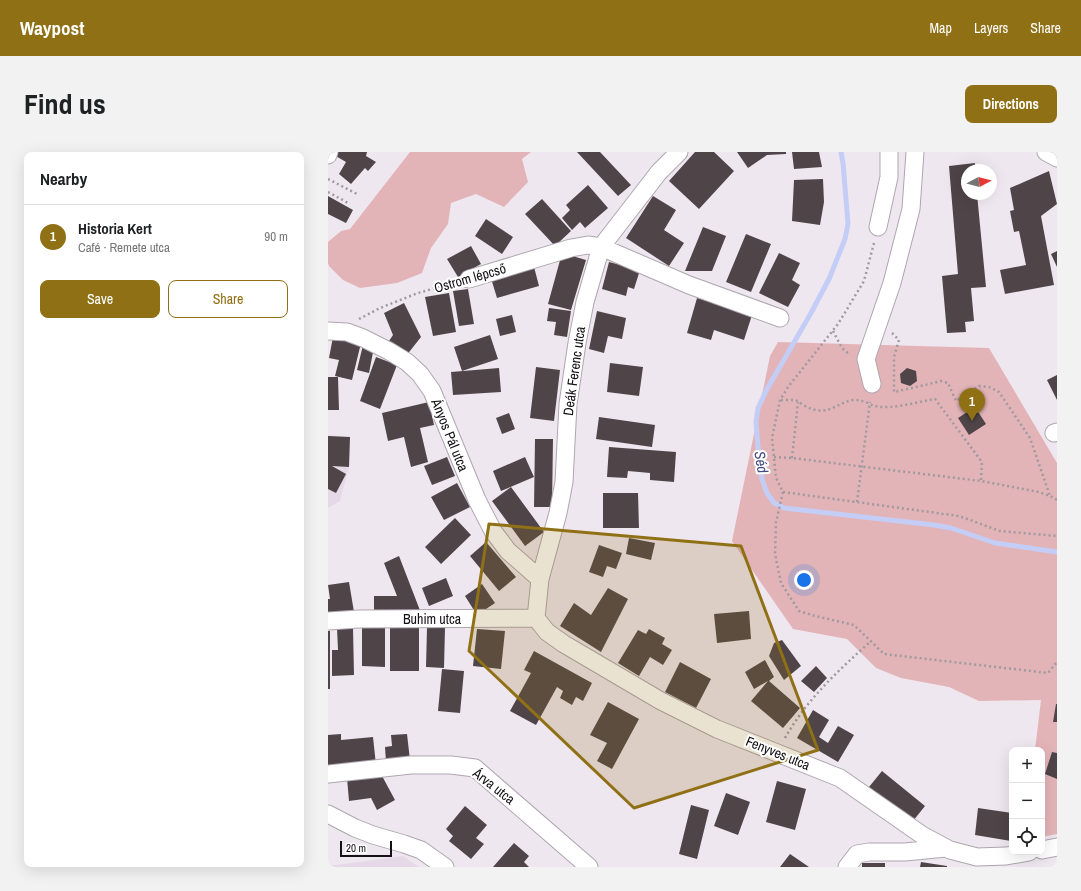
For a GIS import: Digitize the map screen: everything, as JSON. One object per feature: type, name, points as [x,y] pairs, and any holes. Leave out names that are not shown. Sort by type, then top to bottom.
[{"type":"street","name":"Deák Ferenc utca","points":[[536,618],[540,579],[558,513],[564,482],[568,404],[577,343],[585,302],[601,247],[659,172],[679,152]]},
{"type":"street","points":[[878,227],[889,177],[889,152]]},
{"type":"street","points":[[872,384],[866,359],[892,283],[911,208],[915,152]]},
{"type":"street","points":[[1046,152],[1057,158]]},
{"type":"street","name":"Ostrom lépcső","points":[[469,279],[571,248],[588,245],[601,247]]},
{"type":"street","points":[[601,247],[689,285],[780,318]]},
{"type":"street","name":"Ányos Pál utca","points":[[328,331],[347,332],[363,338],[407,362],[420,374],[432,391],[477,500],[493,531],[508,551],[540,579]]},
{"type":"street","name":"Buhim utca","points":[[328,621],[359,619],[536,618]]},
{"type":"street","name":"Fenyves utca","points":[[536,618],[547,632],[564,644],[661,701],[717,729],[840,778],[922,835],[950,850],[977,857],[1012,855]]},
{"type":"street","name":"Árva utca","points":[[328,774],[411,765],[451,765],[475,768],[589,867]]},
{"type":"street","points":[[328,814],[355,828],[373,835],[421,850],[445,867]]},
{"type":"street","points":[[1045,849],[1057,847]]},
{"type":"street","points":[[847,867],[857,854],[869,852],[905,852],[946,848]]},
{"type":"path","points":[[328,179],[359,196]]},
{"type":"path","points":[[328,192],[350,204]]},
{"type":"path","points":[[878,227],[864,281],[838,324],[788,387],[780,400],[772,438],[776,478],[783,492],[776,522],[775,554],[781,583],[799,610],[815,616],[854,625],[884,654],[1048,673],[1057,662]]},
{"type":"path","name":"Ostrom lépcső","points":[[347,332],[360,317],[380,308],[418,293],[469,279]]},
{"type":"path","points":[[833,331],[842,348],[857,360],[866,359]]},
{"type":"path","points":[[899,340],[894,357],[894,392],[941,381],[948,382],[956,401],[979,386],[999,392],[1030,438],[1050,496]]},
{"type":"path","points":[[857,502],[872,384]]},
{"type":"path","points":[[780,400],[796,400],[816,411],[828,410],[853,400],[862,401],[878,407],[896,406],[935,399],[982,462],[981,481]]},
{"type":"path","points":[[792,458],[798,402]]},
{"type":"path","points":[[774,457],[981,481],[1039,492],[1057,500]]},
{"type":"path","points":[[783,492],[959,516],[1000,531],[1057,536]]},
{"type":"path","points":[[776,752],[809,701],[828,680],[871,641]]},
{"type":"highlighted area","points":[[489,524],[741,546],[818,750],[634,808],[469,651]]},
{"type":"shaded area","points":[[410,152],[531,152],[522,159],[528,182],[504,207],[476,194],[451,203],[448,224],[431,248],[422,273],[397,283],[360,288],[343,280],[329,266],[328,242],[341,231],[350,229]]},
{"type":"shaded area","points":[[778,342],[989,348],[1057,463],[1057,834],[1045,836],[1045,747],[1035,747],[1041,700],[979,701],[949,687],[901,678],[876,668],[847,639],[793,629],[732,541],[770,356]]},
{"type":"shaded area","points":[[328,435],[350,437],[349,467],[340,501],[328,508]]},
{"type":"shaded area","points":[[403,856],[419,867],[328,867],[328,866]]},
{"type":"building","points":[[336,152],[367,152],[366,156],[376,162],[368,171],[365,168],[351,184],[339,174],[346,162],[334,155]]},
{"type":"building","points":[[577,152],[600,152],[631,185],[618,196]]},
{"type":"building","points":[[695,152],[714,152],[734,171],[699,209],[669,181]]},
{"type":"building","points":[[737,152],[786,152],[786,154],[767,155],[748,168]]},
{"type":"building","points":[[792,152],[819,152],[822,167],[794,169]]},
{"type":"building","points":[[961,165],[961,200],[978,200],[986,287],[971,288],[974,321],[965,322],[966,332],[947,333],[942,276],[958,274],[949,166]]},
{"type":"building","points":[[1049,171],[1057,204],[1041,216],[1054,285],[1005,294],[1000,270],[1026,265],[1019,231],[1014,232],[1010,211],[1014,210],[1010,188]]},
{"type":"building","points":[[823,179],[824,202],[820,225],[792,221],[794,180]]},
{"type":"building","points":[[588,185],[608,208],[585,228],[580,222],[572,230],[562,218],[570,210],[566,205]]},
{"type":"building","points":[[328,196],[353,210],[346,223],[328,214]]},
{"type":"building","points":[[653,196],[676,210],[664,230],[684,243],[669,266],[626,238]]},
{"type":"building","points":[[542,199],[571,231],[555,246],[525,214]]},
{"type":"building","points":[[486,219],[513,237],[502,254],[475,236]]},
{"type":"building","points":[[703,227],[726,236],[712,271],[685,271]]},
{"type":"building","points":[[746,234],[771,244],[751,292],[726,282]]},
{"type":"building","points":[[471,246],[481,264],[458,277],[447,259]]},
{"type":"building","points":[[1057,251],[1057,267],[1051,254]]},
{"type":"building","points":[[562,253],[586,260],[571,310],[548,304]]},
{"type":"building","points":[[779,253],[800,263],[792,280],[800,285],[788,307],[759,293]]},
{"type":"building","points":[[609,262],[640,270],[634,289],[628,287],[626,296],[602,289]]},
{"type":"building","points":[[533,263],[539,286],[497,298],[490,275]]},
{"type":"building","points":[[468,289],[474,324],[459,326],[453,291]]},
{"type":"building","points":[[449,293],[456,332],[433,336],[425,297]]},
{"type":"building","points":[[697,298],[752,315],[744,340],[714,330],[711,340],[687,333]]},
{"type":"building","points":[[404,303],[421,337],[406,356],[387,344],[393,335],[384,313]]},
{"type":"building","points":[[549,308],[571,311],[567,337],[554,335],[556,322],[547,321]]},
{"type":"building","points":[[597,311],[626,318],[622,339],[608,336],[604,353],[589,349]]},
{"type":"building","points":[[512,315],[516,332],[500,336],[496,319]]},
{"type":"building","points":[[490,335],[498,359],[462,371],[454,347]]},
{"type":"building","points":[[333,337],[361,343],[352,380],[335,376],[339,360],[329,358]]},
{"type":"building","points":[[363,345],[374,347],[369,373],[357,370]]},
{"type":"building","points":[[376,357],[397,365],[380,409],[360,401]]},
{"type":"building","points":[[610,363],[643,367],[639,396],[607,392]]},
{"type":"building","points":[[536,367],[560,370],[554,421],[530,418]]},
{"type":"building","points":[[499,368],[501,392],[453,395],[451,372]]},
{"type":"building","points":[[907,368],[916,371],[917,381],[910,386],[901,383],[900,374]]},
{"type":"building","points":[[1057,375],[1057,400],[1047,380]]},
{"type":"building","points":[[328,377],[338,377],[339,410],[328,410]]},
{"type":"building","points":[[429,402],[434,425],[420,428],[428,462],[411,467],[404,437],[388,441],[382,413]]},
{"type":"building","points":[[975,407],[986,424],[969,435],[958,418]]},
{"type":"building","points":[[509,413],[515,429],[502,434],[496,418]]},
{"type":"building","points":[[599,417],[655,425],[652,447],[596,439]]},
{"type":"building","points":[[328,436],[350,437],[349,467],[332,466],[346,474],[336,493],[328,489]]},
{"type":"building","points":[[535,439],[553,439],[552,507],[534,507]]},
{"type":"building","points":[[609,447],[676,452],[674,482],[650,480],[650,473],[628,471],[627,478],[607,477]]},
{"type":"building","points":[[447,457],[455,476],[432,485],[424,466]]},
{"type":"building","points":[[525,457],[534,477],[501,491],[493,471]]},
{"type":"building","points":[[457,483],[470,507],[444,520],[431,497]]},
{"type":"building","points":[[511,487],[544,532],[525,546],[492,501]]},
{"type":"building","points":[[603,493],[638,493],[639,528],[603,528]]},
{"type":"building","points":[[455,518],[471,535],[441,564],[425,547]]},
{"type":"building","points":[[629,538],[655,543],[651,560],[626,554]]},
{"type":"building","points":[[486,542],[516,577],[499,591],[470,556]]},
{"type":"building","points":[[599,545],[622,553],[616,569],[607,566],[603,577],[589,572]]},
{"type":"building","points":[[399,556],[421,613],[374,614],[374,596],[397,596],[384,563]]},
{"type":"building","points":[[446,578],[453,596],[429,606],[422,588]]},
{"type":"building","points":[[349,582],[354,612],[328,616],[328,599],[330,599],[328,585]]},
{"type":"building","points":[[482,584],[495,603],[477,615],[465,596]]},
{"type":"building","points":[[608,588],[628,599],[601,652],[560,626],[574,603],[591,615]]},
{"type":"building","points":[[749,611],[751,639],[717,643],[714,614]]},
{"type":"building","points":[[390,626],[419,627],[419,671],[390,671]]},
{"type":"building","points":[[337,628],[353,628],[354,675],[332,676],[332,650],[338,650]]},
{"type":"building","points":[[362,628],[385,628],[385,667],[362,666]]},
{"type":"building","points":[[427,628],[445,628],[444,668],[426,667]]},
{"type":"building","points":[[477,629],[505,631],[501,669],[473,666]]},
{"type":"building","points":[[649,629],[665,638],[662,644],[672,650],[663,665],[650,657],[639,676],[618,663],[638,630],[646,634]]},
{"type":"building","points":[[328,631],[330,631],[330,689],[328,689]]},
{"type":"building","points":[[782,640],[801,666],[784,680],[769,656],[774,643]]},
{"type":"building","points":[[534,651],[592,683],[583,701],[576,697],[572,705],[560,698],[563,691],[557,687],[536,725],[510,711],[531,673],[524,670]]},
{"type":"building","points":[[765,660],[774,677],[769,681],[800,708],[783,728],[751,701],[768,681],[754,689],[745,672]]},
{"type":"building","points":[[680,662],[711,679],[696,708],[665,692]]},
{"type":"building","points":[[816,666],[827,678],[814,692],[801,681]]},
{"type":"building","points":[[442,669],[464,671],[460,713],[438,711]]},
{"type":"building","points":[[608,702],[639,719],[612,769],[597,761],[607,743],[590,735]]},
{"type":"building","points":[[1056,704],[1057,722],[1053,722]]},
{"type":"building","points":[[813,710],[829,720],[819,737],[828,743],[838,726],[854,735],[838,762],[797,738]]},
{"type":"building","points":[[341,734],[341,740],[373,737],[376,765],[328,770],[328,735]]},
{"type":"building","points":[[407,734],[410,760],[386,762],[385,747],[392,746],[391,735]]},
{"type":"building","points":[[1052,752],[1057,753],[1057,779],[1045,774]]},
{"type":"building","points":[[882,771],[925,806],[913,821],[869,787]]},
{"type":"building","points":[[381,774],[395,800],[377,810],[371,798],[349,801],[347,778]]},
{"type":"building","points":[[777,781],[806,789],[795,830],[766,822]]},
{"type":"building","points":[[726,793],[750,802],[738,835],[714,826]]},
{"type":"building","points":[[691,805],[709,810],[697,859],[679,854]]},
{"type":"building","points":[[465,806],[487,825],[476,838],[484,844],[471,859],[449,841],[453,836],[446,829]]},
{"type":"building","points":[[978,808],[1009,813],[1009,841],[975,835]]},
{"type":"building","points":[[514,843],[529,856],[524,862],[529,867],[493,867]]},
{"type":"building","points":[[790,854],[809,867],[780,867]]},
{"type":"building","points":[[921,862],[947,866],[947,867],[920,867]]},
{"type":"building","points":[[862,863],[885,863],[885,867],[862,867]]},
{"type":"waterway","name":"Séd","points":[[841,152],[848,224],[845,239],[829,279],[767,389],[758,408],[756,422],[758,447],[762,479],[767,493],[774,503],[784,508],[934,525],[951,528],[995,543],[1057,552]]},
{"type":"place","name":"Historia Kert","points":[[972,421]]}]
